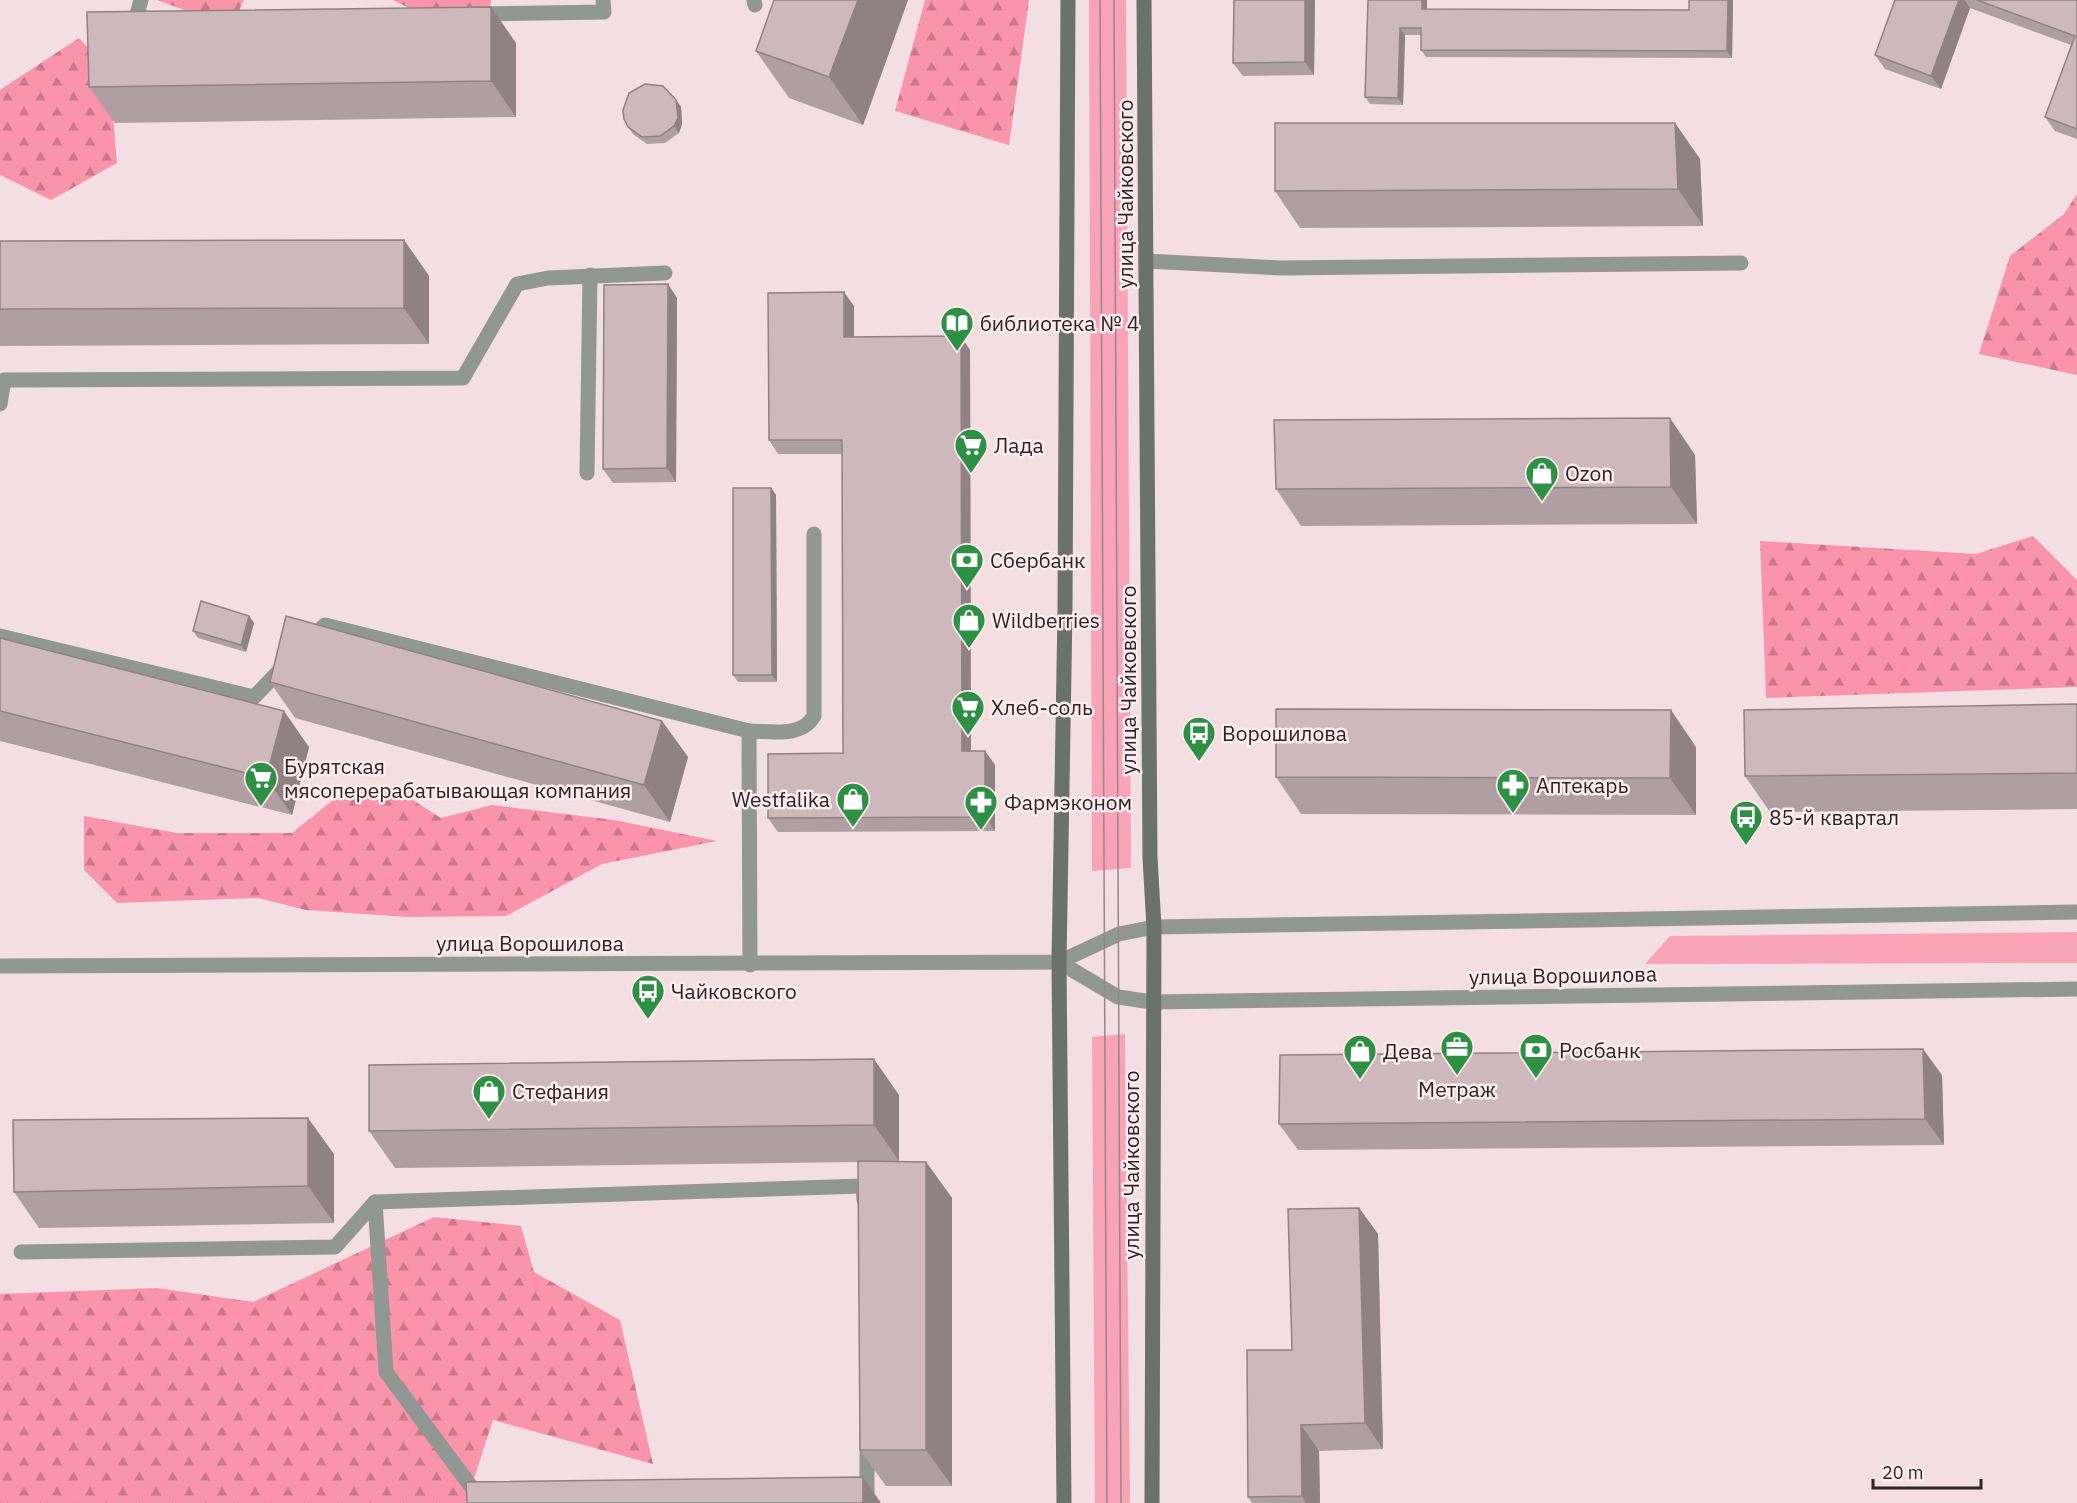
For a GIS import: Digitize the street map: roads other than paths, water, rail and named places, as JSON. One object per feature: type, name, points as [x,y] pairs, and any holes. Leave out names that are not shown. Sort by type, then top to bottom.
[{"type":"main road","points":[[1064,1503],[1059,962],[1065,611],[1068,0]]},
{"type":"main road","name":"улица Чайковского","points":[[1144,0],[1150,858],[1154,927],[1152,1503]]},
{"type":"street","points":[[141,0],[136,18],[160,18]]},
{"type":"street","points":[[457,14],[604,12],[603,0]]},
{"type":"street","points":[[1146,261],[1281,268],[1741,263]]},
{"type":"street","points":[[0,405],[4,380],[463,378],[517,284],[548,278],[665,273]]},
{"type":"street","points":[[587,473],[590,275]]},
{"type":"street","points":[[0,636],[254,697],[325,625],[749,731],[796,731],[805,727],[814,716],[814,534]]},
{"type":"street","points":[[749,731],[750,965]]},
{"type":"street","name":"улица Ворошилова","points":[[0,966],[359,963],[750,965],[1059,962],[1119,934],[1154,927],[2077,912]]},
{"type":"street","name":"улица Ворошилова","points":[[1059,962],[1118,997],[1152,1002],[2077,989]]},
{"type":"street","points":[[21,1252],[335,1247],[375,1202],[863,1186],[864,1221]]},
{"type":"street","points":[[375,1202],[386,1372],[482,1503],[494,1503]]},
{"type":"street","points":[[844,1501],[867,1500],[866,1419]]},
{"type":"tram line","points":[[1100,0],[1107,1503]]},
{"type":"tram line","points":[[1114,0],[1121,1503]]},
{"type":"place","name":"библиотека № 4","points":[[957,352]]},
{"type":"place","name":"Лада","points":[[971,474]]},
{"type":"place","name":"Ozon","points":[[1542,502]]},
{"type":"place","name":"Сбербанк","points":[[967,589]]},
{"type":"place","name":"Wildberries","points":[[969,649]]},
{"type":"place","name":"Хлеб-соль","points":[[968,736]]},
{"type":"place","name":"Ворошилова","points":[[1199,762]]},
{"type":"place","name":"Бурятская мясоперерабатывающая компания","points":[[261,807]]},
{"type":"place","name":"Аптекарь","points":[[1513,814]]},
{"type":"place","name":"Westfalika","points":[[853,828]]},
{"type":"place","name":"Фармэконом","points":[[981,831]]},
{"type":"place","name":"85-й квартал","points":[[1746,846]]},
{"type":"place","name":"Чайковского","points":[[648,1020]]},
{"type":"place","name":"Метраж","points":[[1457,1076]]},
{"type":"place","name":"Росбанк","points":[[1536,1079]]},
{"type":"place","name":"Дева","points":[[1360,1080]]},
{"type":"place","name":"Стефания","points":[[489,1120]]}]
